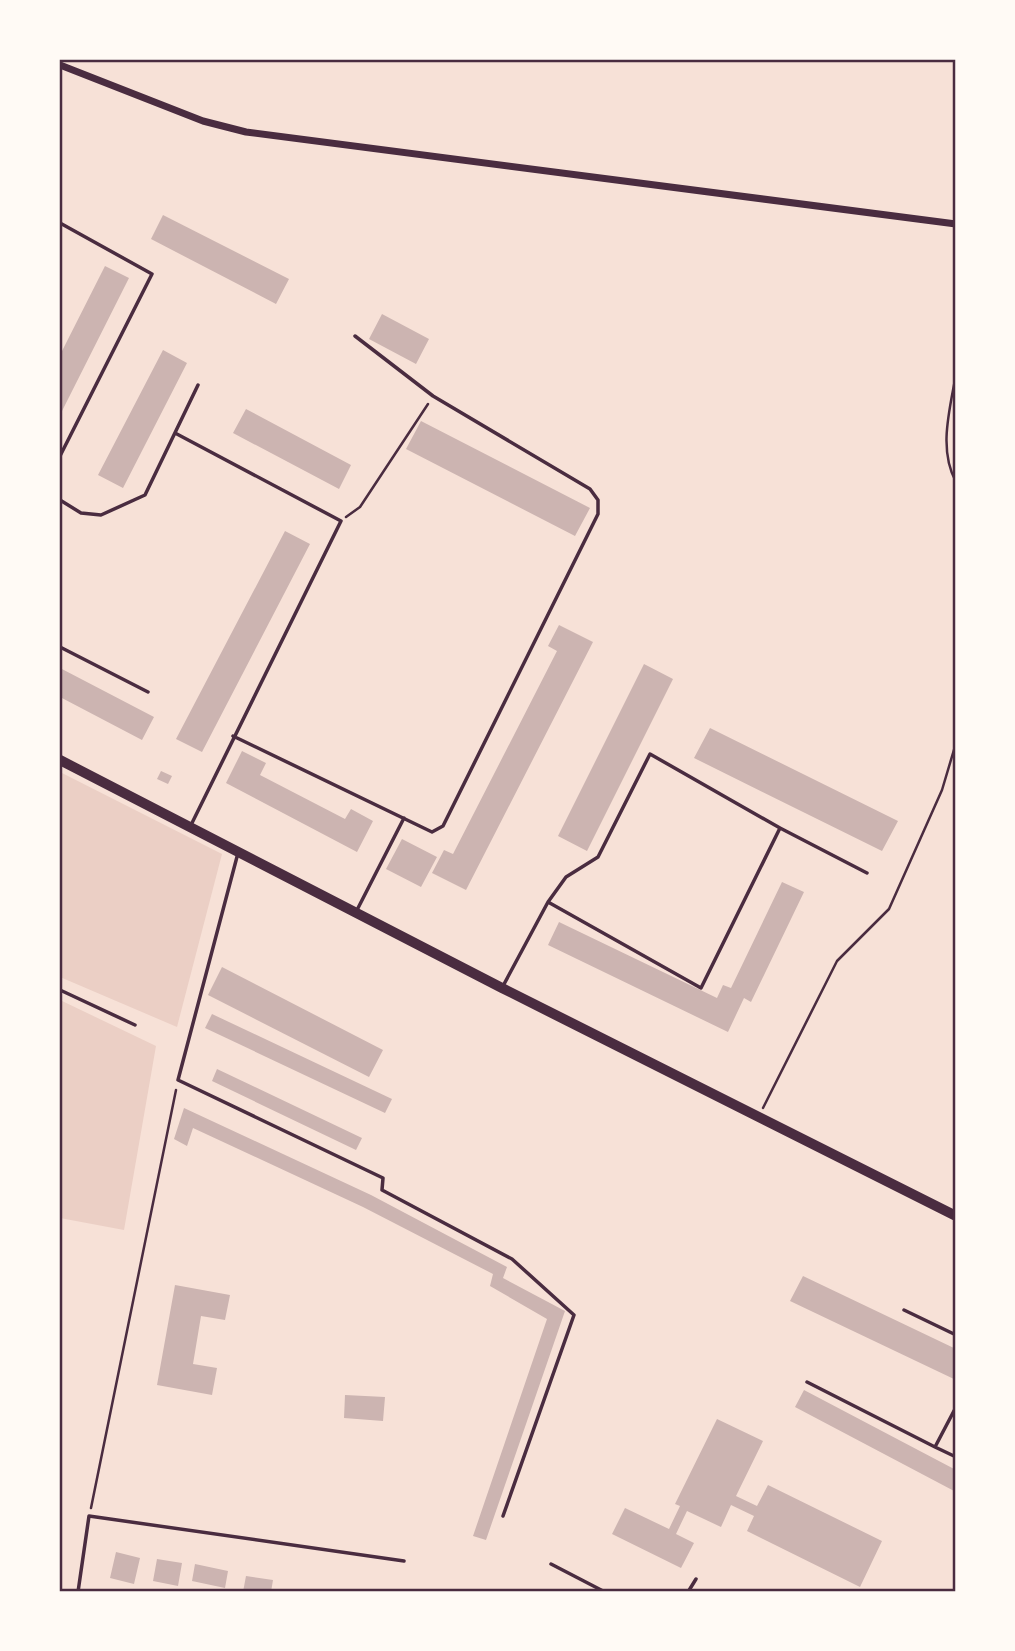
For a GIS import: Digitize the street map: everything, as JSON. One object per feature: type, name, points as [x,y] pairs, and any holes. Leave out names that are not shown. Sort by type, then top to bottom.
[{"type":"street","points":[[60,65],[203,121],[246,132],[956,224]]},
{"type":"street","points":[[60,760],[191,825],[502,988],[956,1216]]},
{"type":"lane","points":[[60,223],[152,274],[60,456]]},
{"type":"lane","points":[[233,736],[432,832],[443,826],[598,514],[598,500],[590,489],[433,396],[355,336]]},
{"type":"lane","points":[[60,500],[80,513],[101,515],[145,495],[198,386]]},
{"type":"lane","points":[[175,433],[341,521],[191,825]]},
{"type":"lane","points":[[60,647],[148,692]]},
{"type":"lane","points":[[502,988],[548,902],[566,877],[598,857],[650,754],[780,828],[867,873]]},
{"type":"lane","points":[[356,911],[404,818]]},
{"type":"lane","points":[[548,902],[701,988],[780,828]]},
{"type":"lane","points":[[239,850],[178,1080],[383,1178],[382,1190],[512,1259],[575,1315],[503,1516]]},
{"type":"lane","points":[[60,990],[135,1025]]},
{"type":"lane","points":[[904,1310],[956,1335]]},
{"type":"lane","points":[[807,1382],[956,1457]]},
{"type":"lane","points":[[935,1447],[956,1407]]},
{"type":"lane","points":[[78,1591],[89,1517],[404,1561]]},
{"type":"lane","points":[[551,1563],[605,1591]]},
{"type":"lane","points":[[688,1591],[696,1579]]},
{"type":"path","points":[[956,374],[946,441],[948,465],[956,482]]},
{"type":"path","points":[[341,521],[360,507],[433,396]]},
{"type":"path","points":[[758,1117],[837,961],[889,909],[942,790],[956,743]]},
{"type":"path","points":[[89,1517],[178,1080]]},
{"type":"shaded area","points":[[60,772],[222,854],[177,1027],[60,977]]},
{"type":"shaded area","points":[[60,1000],[156,1046],[124,1230],[60,1218]]},
{"type":"building","points":[[163,215],[289,279],[276,304],[151,239]]},
{"type":"building","points":[[105,266],[129,278],[60,415],[60,355]]},
{"type":"building","points":[[382,314],[429,339],[416,364],[369,339]]},
{"type":"building","points":[[163,350],[187,363],[123,488],[98,475]]},
{"type":"building","points":[[246,409],[351,465],[339,489],[233,433]]},
{"type":"building","points":[[421,421],[590,508],[575,536],[406,449]]},
{"type":"building","points":[[285,531],[310,544],[202,752],[176,739]]},
{"type":"building","points":[[559,625],[593,642],[466,890],[432,873],[444,850],[453,854],[557,651],[548,646]]},
{"type":"building","points":[[644,664],[673,679],[587,851],[558,836]]},
{"type":"building","points":[[60,668],[154,717],[142,740],[60,697]]},
{"type":"building","points":[[710,728],[898,821],[882,851],[694,758]]},
{"type":"building","points":[[242,751],[266,763],[260,775],[345,819],[351,809],[373,821],[357,852],[226,783]]},
{"type":"building","points":[[161,771],[172,776],[168,784],[157,779]]},
{"type":"building","points":[[402,839],[437,857],[421,887],[386,869]]},
{"type":"building","points":[[782,882],[804,892],[751,1002],[744,998],[728,1032],[548,945],[559,922],[717,998],[723,985],[731,988]]},
{"type":"building","points":[[222,967],[383,1050],[369,1077],[208,995]]},
{"type":"building","points":[[212,1014],[392,1099],[385,1113],[205,1028]]},
{"type":"building","points":[[217,1069],[362,1138],[356,1150],[212,1081]]},
{"type":"building","points":[[184,1108],[371,1195],[507,1267],[503,1278],[565,1311],[486,1540],[473,1536],[547,1319],[490,1286],[493,1274],[363,1207],[193,1128],[187,1146],[174,1139]]},
{"type":"building","points":[[803,1276],[956,1349],[956,1380],[790,1301]]},
{"type":"building","points":[[175,1285],[230,1295],[225,1320],[201,1316],[193,1364],[217,1368],[212,1395],[157,1385]]},
{"type":"building","points":[[804,1390],[956,1470],[956,1492],[795,1407]]},
{"type":"building","points":[[345,1395],[385,1397],[383,1421],[344,1418]]},
{"type":"building","points":[[717,1419],[763,1441],[736,1496],[757,1506],[768,1485],[882,1541],[860,1587],[747,1531],[754,1516],[731,1505],[721,1527],[687,1511],[676,1534],[694,1543],[681,1568],[612,1534],[625,1508],[669,1529],[680,1506],[675,1504]]},
{"type":"building","points":[[116,1552],[140,1558],[134,1584],[110,1578]]},
{"type":"building","points":[[157,1559],[182,1563],[178,1586],[153,1581]]},
{"type":"building","points":[[195,1564],[228,1571],[225,1588],[192,1581]]},
{"type":"building","points":[[246,1576],[273,1580],[271,1592],[243,1592]]}]
